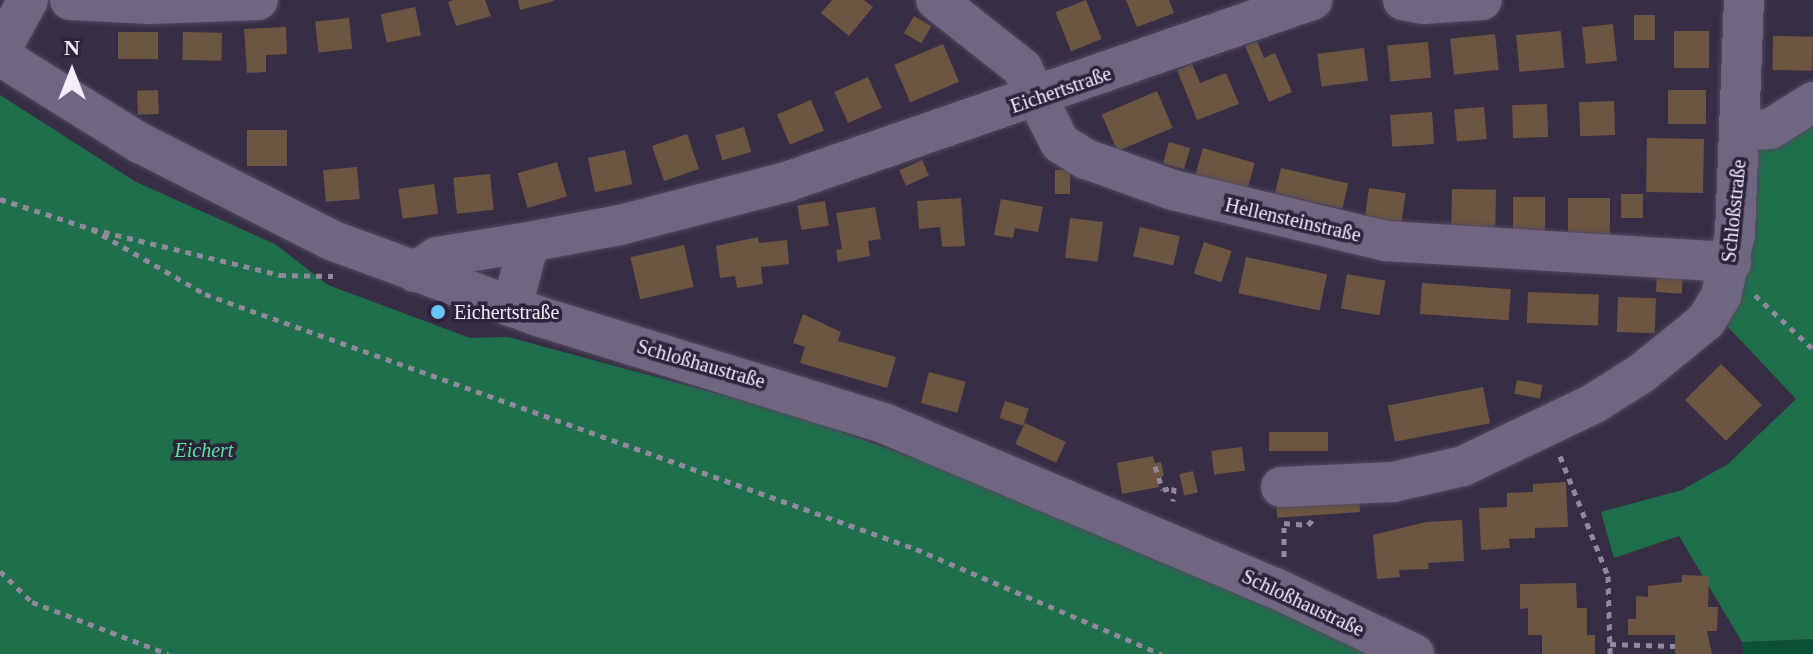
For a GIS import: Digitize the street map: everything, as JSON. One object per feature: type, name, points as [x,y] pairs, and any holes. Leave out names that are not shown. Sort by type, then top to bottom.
[{"type":"street","points":[[0,53],[28,0]]},
{"type":"street","points":[[70,0],[178,4],[258,0]]},
{"type":"street","name":"Hellensteinstraße","points":[[936,0],[1014,58],[1050,132],[1086,159],[1173,190],[1325,230],[1444,248],[1728,272]]},
{"type":"street","name":"Eichertstraße","points":[[415,272],[437,257],[529,242],[747,194],[1036,99],[1312,0]]},
{"type":"street","points":[[1403,0],[1423,4],[1482,0]]},
{"type":"street","name":"Schloßstraße","points":[[1281,487],[1428,476],[1548,430],[1642,373],[1692,334],[1716,307],[1728,272],[1740,131],[1744,0]]},
{"type":"street","name":"Schloßhaustraße","points":[[0,53],[213,183],[374,257],[512,307],[886,424],[1275,588],[1414,654]]},
{"type":"street","points":[[1740,131],[1770,129],[1813,102]]},
{"type":"street","points":[[512,307],[529,242]]},
{"type":"path","points":[[0,199],[92,229],[280,275],[325,278],[374,257]]},
{"type":"path","points":[[92,229],[205,294],[660,462],[916,549],[1161,654]]},
{"type":"path","points":[[1728,272],[1766,300],[1813,349]]},
{"type":"path","points":[[1548,430],[1608,576],[1610,654]]},
{"type":"path","points":[[1155,466],[1163,490],[1174,487],[1173,501]]},
{"type":"path","points":[[1275,588],[1283,572],[1284,523],[1308,525],[1316,516],[1328,517]]},
{"type":"path","points":[[0,571],[32,602],[168,654]]},
{"type":"path","points":[[1610,644],[1675,646]]},
{"type":"green space","name":"Eichert","points":[[0,95],[136,182],[275,244],[328,285],[470,338],[508,337],[789,413],[1088,521],[1376,654],[0,654]]},
{"type":"green space","points":[[1813,114],[1813,639],[1742,642],[1679,536],[1614,558],[1601,512],[1682,490],[1728,464],[1796,399],[1726,325],[1757,142]]},
{"type":"green space","points":[[1813,639],[1813,654],[1743,654],[1742,642]]},
{"type":"building","points":[[485,0],[491,16],[456,26],[448,2]]},
{"type":"building","points":[[518,0],[553,0],[554,1],[520,10]]},
{"type":"building","points":[[832,0],[864,0],[873,7],[849,36],[821,13]]},
{"type":"building","points":[[1086,0],[1102,39],[1071,51],[1055,12]]},
{"type":"building","points":[[1126,0],[1169,0],[1174,13],[1137,27]]},
{"type":"building","points":[[415,7],[421,35],[387,43],[381,14]]},
{"type":"building","points":[[1634,15],[1655,15],[1655,40],[1634,40]]},
{"type":"building","points":[[914,16],[931,26],[921,43],[904,33]]},
{"type":"building","points":[[349,18],[352,49],[318,52],[315,22]]},
{"type":"building","points":[[1613,24],[1617,61],[1586,64],[1582,27]]},
{"type":"building","points":[[286,27],[287,54],[266,55],[266,72],[247,73],[244,29]]},
{"type":"building","points":[[1561,31],[1564,68],[1519,72],[1516,35]]},
{"type":"building","points":[[1674,31],[1709,31],[1709,68],[1674,68]]},
{"type":"building","points":[[118,32],[158,32],[158,59],[118,59]]},
{"type":"building","points":[[183,32],[222,33],[222,61],[183,60]]},
{"type":"building","points":[[1495,34],[1499,70],[1454,75],[1450,39]]},
{"type":"building","points":[[1773,36],[1813,37],[1812,71],[1772,70]]},
{"type":"building","points":[[1257,41],[1264,58],[1275,53],[1292,92],[1269,102],[1245,46]]},
{"type":"building","points":[[1428,42],[1431,78],[1390,81],[1387,46]]},
{"type":"building","points":[[943,44],[959,82],[910,102],[894,65]]},
{"type":"building","points":[[1364,48],[1368,81],[1321,86],[1317,54]]},
{"type":"building","points":[[1192,64],[1200,83],[1226,73],[1239,104],[1197,120],[1177,70]]},
{"type":"building","points":[[868,77],[882,108],[848,123],[834,92]]},
{"type":"building","points":[[158,90],[159,114],[138,115],[137,91]]},
{"type":"building","points":[[1668,90],[1706,90],[1706,124],[1668,124]]},
{"type":"building","points":[[1157,91],[1173,128],[1117,151],[1102,114]]},
{"type":"building","points":[[811,100],[824,130],[790,145],[777,114]]},
{"type":"building","points":[[1614,101],[1615,135],[1580,136],[1579,102]]},
{"type":"building","points":[[1547,104],[1548,137],[1513,138],[1512,105]]},
{"type":"building","points":[[1484,107],[1487,139],[1457,141],[1454,110]]},
{"type":"building","points":[[1432,112],[1434,144],[1392,147],[1390,115]]},
{"type":"building","points":[[744,127],[751,152],[722,160],[715,135]]},
{"type":"building","points":[[247,130],[287,130],[287,166],[247,166]]},
{"type":"building","points":[[687,134],[699,169],[664,181],[652,146]]},
{"type":"building","points":[[1647,138],[1704,139],[1703,193],[1646,192]]},
{"type":"building","points":[[1169,142],[1190,148],[1184,169],[1163,163]]},
{"type":"building","points":[[1203,148],[1255,163],[1247,189],[1196,174]]},
{"type":"building","points":[[625,150],[632,184],[595,192],[588,158]]},
{"type":"building","points":[[922,160],[929,176],[906,186],[899,170]]},
{"type":"building","points":[[557,162],[567,197],[528,208],[518,173]]},
{"type":"building","points":[[357,167],[360,199],[326,202],[323,170]]},
{"type":"building","points":[[1281,168],[1348,184],[1342,209],[1275,193]]},
{"type":"building","points":[[1055,170],[1070,170],[1070,194],[1055,194]]},
{"type":"building","points":[[490,174],[494,210],[457,214],[453,178]]},
{"type":"building","points":[[434,184],[438,214],[403,219],[398,189]]},
{"type":"building","points":[[1369,188],[1406,193],[1401,223],[1365,218]]},
{"type":"building","points":[[1452,189],[1496,190],[1495,231],[1451,230]]},
{"type":"building","points":[[1621,194],[1643,194],[1643,218],[1621,218]]},
{"type":"building","points":[[1513,197],[1545,197],[1545,232],[1513,232]]},
{"type":"building","points":[[961,198],[965,246],[942,247],[940,227],[919,229],[917,201]]},
{"type":"building","points":[[1568,198],[1610,198],[1610,236],[1568,236]]},
{"type":"building","points":[[1001,199],[1043,207],[1038,232],[1015,228],[1013,238],[994,235]]},
{"type":"building","points":[[825,201],[829,226],[801,230],[797,205]]},
{"type":"building","points":[[875,207],[881,239],[868,241],[870,256],[838,262],[836,250],[842,249],[836,213]]},
{"type":"building","points":[[1070,218],[1103,222],[1098,262],[1065,258]]},
{"type":"building","points":[[1140,227],[1180,236],[1173,265],[1133,256]]},
{"type":"building","points":[[758,237],[759,243],[787,240],[789,264],[761,267],[763,284],[737,288],[735,276],[720,278],[716,246]]},
{"type":"building","points":[[1204,242],[1232,251],[1221,282],[1194,273]]},
{"type":"building","points":[[684,245],[694,287],[640,299],[630,257]]},
{"type":"building","points":[[1246,257],[1327,274],[1319,310],[1238,293]]},
{"type":"building","points":[[1347,274],[1385,281],[1379,315],[1341,308]]},
{"type":"building","points":[[1657,275],[1683,277],[1682,294],[1656,292]]},
{"type":"building","points":[[1422,283],[1511,289],[1509,320],[1420,314]]},
{"type":"building","points":[[1528,292],[1599,294],[1598,325],[1527,323]]},
{"type":"building","points":[[1618,297],[1656,298],[1655,333],[1617,332]]},
{"type":"building","points":[[803,314],[841,332],[838,341],[896,357],[887,388],[800,363],[805,347],[793,343]]},
{"type":"building","points":[[1721,364],[1762,405],[1726,441],[1685,400]]},
{"type":"building","points":[[929,372],[966,382],[957,413],[921,403]]},
{"type":"building","points":[[1517,380],[1543,385],[1540,399],[1514,394]]},
{"type":"building","points":[[1483,387],[1490,423],[1395,442],[1388,406]]},
{"type":"building","points":[[1005,401],[1029,409],[1023,426],[999,418]]},
{"type":"building","points":[[1025,423],[1066,442],[1056,463],[1015,444]]},
{"type":"building","points":[[1269,432],[1328,432],[1328,451],[1269,451]]},
{"type":"building","points":[[1242,447],[1245,471],[1214,475],[1211,451]]},
{"type":"building","points":[[1153,456],[1155,463],[1161,462],[1164,476],[1157,478],[1159,487],[1122,494],[1117,463]]},
{"type":"building","points":[[1193,471],[1198,492],[1184,496],[1179,474]]},
{"type":"building","points":[[1566,482],[1568,527],[1535,528],[1535,538],[1509,539],[1510,548],[1481,550],[1479,508],[1507,507],[1507,493],[1533,492],[1533,484]]},
{"type":"building","points":[[1359,497],[1360,512],[1277,518],[1276,503]]},
{"type":"building","points":[[1462,520],[1464,561],[1428,563],[1429,569],[1399,570],[1400,577],[1377,579],[1373,535],[1426,522]]},
{"type":"building","points":[[1682,575],[1709,576],[1708,607],[1718,607],[1717,631],[1707,631],[1712,654],[1675,654],[1675,635],[1628,635],[1628,619],[1636,619],[1636,596],[1648,597],[1648,586],[1682,582]]},
{"type":"building","points":[[1576,583],[1577,608],[1587,608],[1587,635],[1595,635],[1595,654],[1542,654],[1542,635],[1528,635],[1528,608],[1520,609],[1520,584]]},
{"type":"place","name":"Eichertstraße","points":[[438,312]]}]
